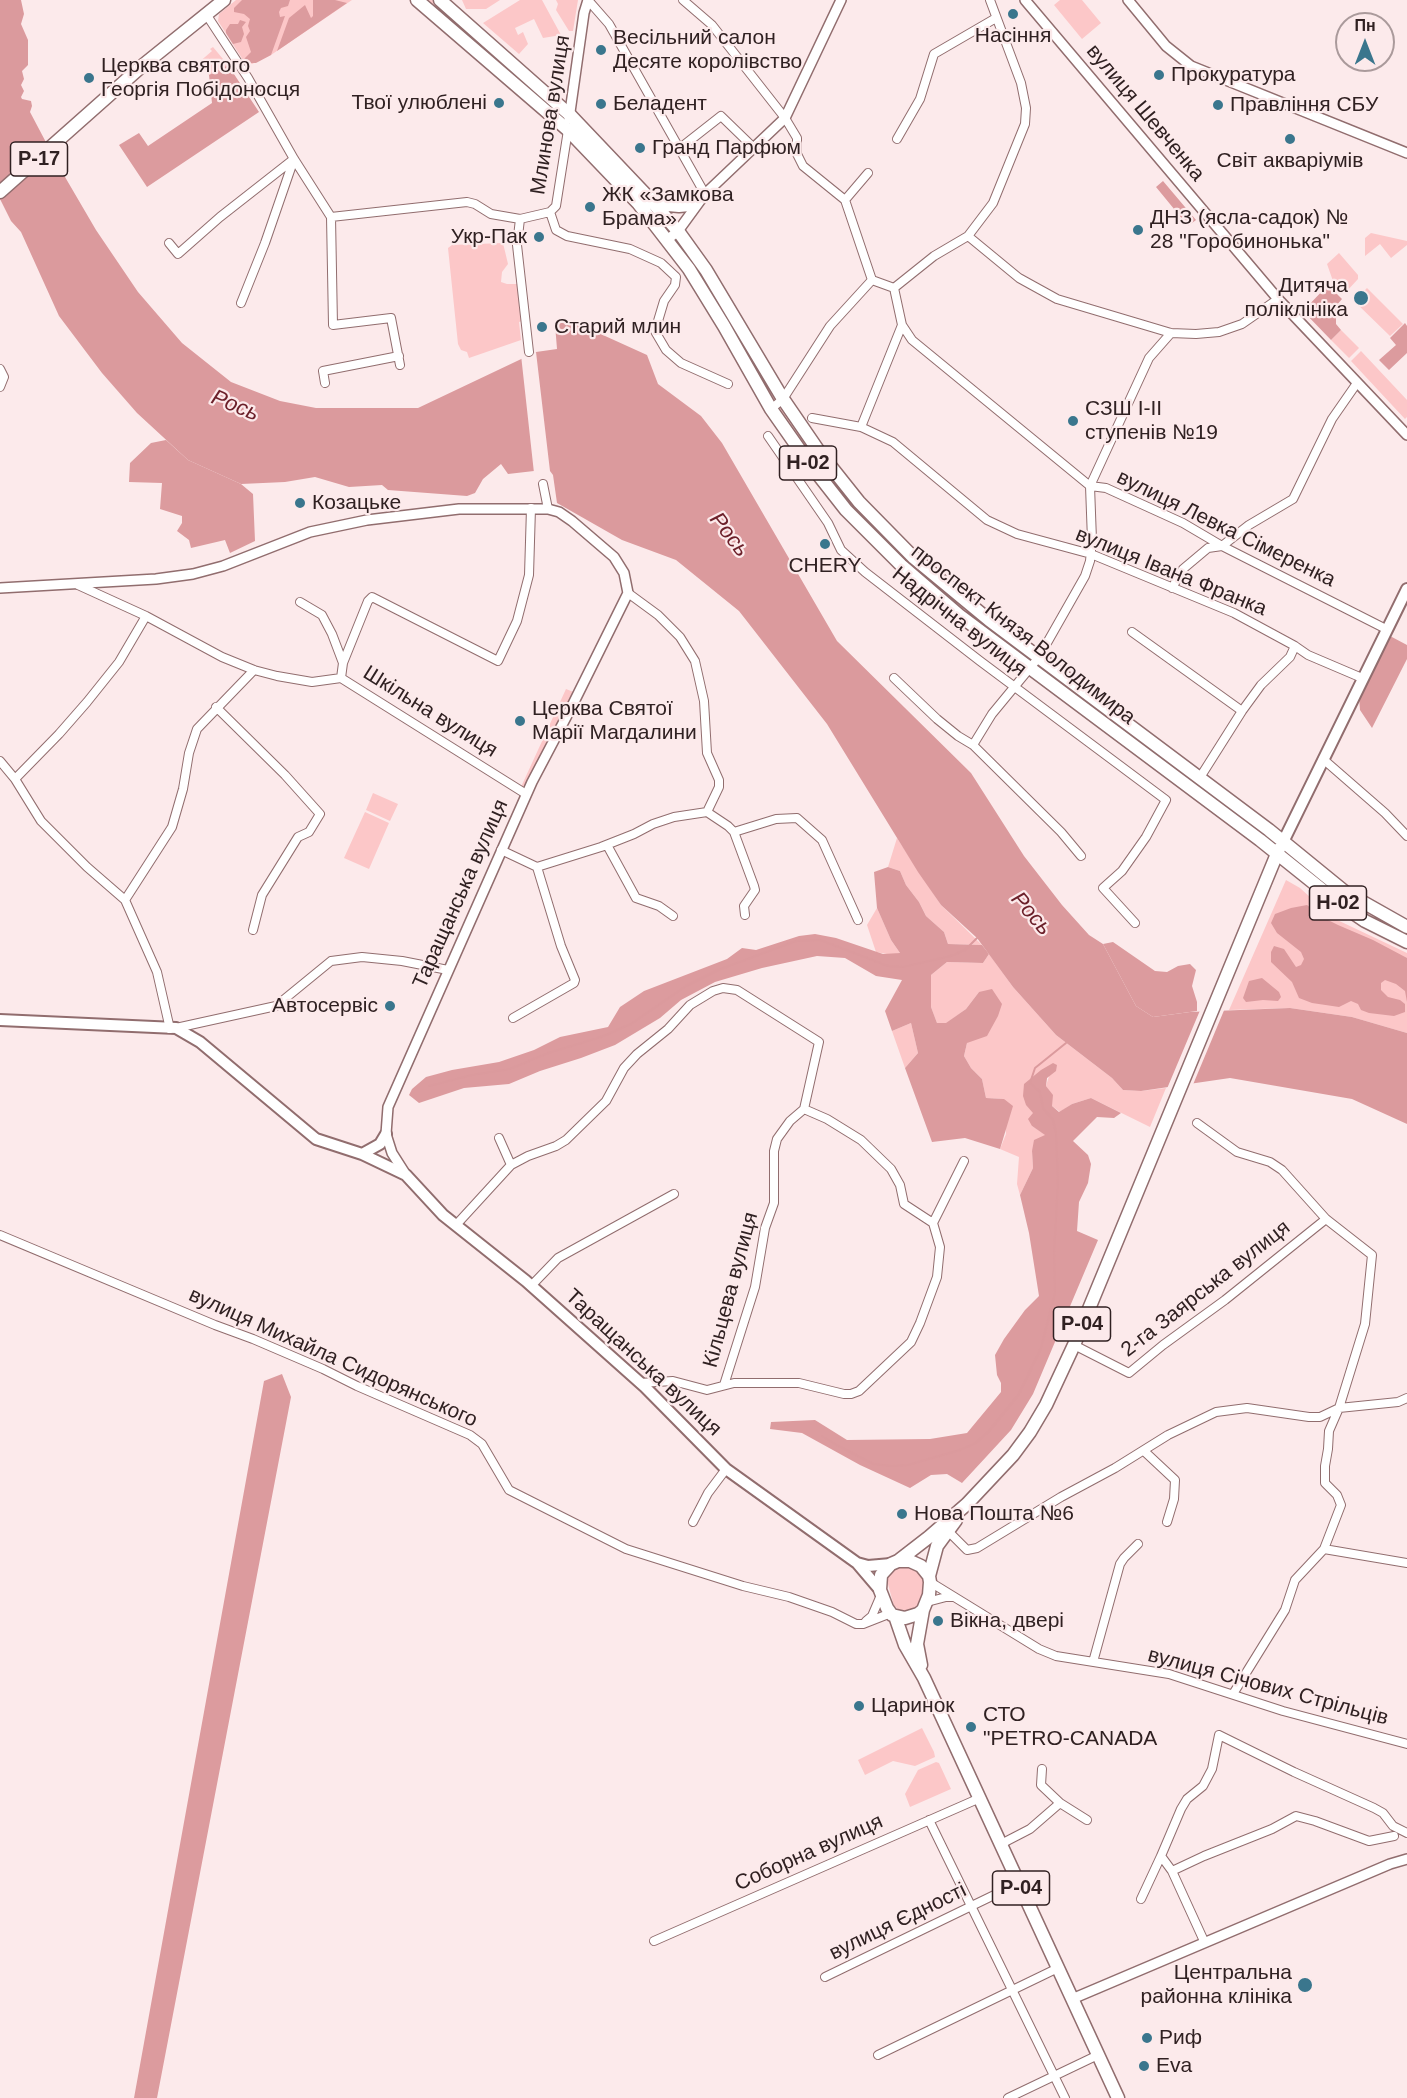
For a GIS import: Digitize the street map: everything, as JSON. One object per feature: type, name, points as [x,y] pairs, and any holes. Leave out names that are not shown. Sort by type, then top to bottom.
[{"type":"main road","name":"Р-17","points":[[0,192],[141,66],[224,0]]},
{"type":"main road","name":"проспект Князя Володимира","points":[[417,0],[568,130],[638,203],[688,269],[724,326],[771,409],[806,459],[846,510],[901,565],[933,594],[1030,669],[1340,904],[1365,921],[1407,942]]},
{"type":"main road","name":"проспект Князя Володимира","points":[[440,0],[570,115],[678,231],[706,270],[783,399],[820,453],[859,502],[914,558],[989,620],[1283,842],[1345,892],[1407,927]]},
{"type":"main road","points":[[646,195],[668,205],[679,206],[689,205],[705,194]]},
{"type":"main road","points":[[1283,842],[1407,589]]},
{"type":"main road","name":"Р-04","points":[[1118,2098],[924,1678],[904,1645],[893,1615],[881,1593],[881,1575],[967,1504],[1013,1455],[1046,1405],[1074,1345],[1283,842]]},
{"type":"main road","points":[[0,1020],[98,1023],[173,1029],[200,1042],[316,1139],[362,1154],[406,1175]]},
{"type":"main road","points":[[362,1154],[380,1144],[386,1134]]},
{"type":"main road","name":"Таращанська вулиця","points":[[406,1175],[456,1225],[531,1286],[640,1383],[726,1469],[857,1563],[881,1593]]},
{"type":"main road","name":"Р-04","points":[[924,1678],[917,1644],[937,1546],[967,1504]]},
{"type":"main road","points":[[857,1563],[875,1566],[916,1563],[926,1570],[929,1579]]},
{"type":"main road","points":[[893,1615],[905,1618],[912,1616],[925,1606]]},
{"type":"street","points":[[588,0],[609,24],[705,194]]},
{"type":"street","name":"Млинова вулиця","points":[[529,352],[518,260],[520,219],[550,212],[556,206],[584,13],[588,0]]},
{"type":"street","points":[[683,0],[712,25],[785,118],[797,138],[798,154],[803,166],[845,200],[872,280]]},
{"type":"street","points":[[667,240],[678,231],[705,194],[785,118],[841,0]]},
{"type":"street","points":[[872,280],[894,288],[934,256],[968,236],[993,203],[1025,124],[1026,108],[1021,82],[990,0]]},
{"type":"street","name":"вулиця Шевченка","points":[[1025,0],[1278,299],[1407,435]]},
{"type":"street","points":[[1128,0],[1166,46],[1191,66],[1407,153]]},
{"type":"street","points":[[206,14],[248,78],[294,159],[331,217],[333,325],[391,318],[400,365]]},
{"type":"street","points":[[897,140],[920,99],[934,54],[996,18]]},
{"type":"street","points":[[679,149],[721,116],[754,148]]},
{"type":"street","points":[[169,243],[178,254],[220,217],[294,159]]},
{"type":"street","points":[[241,303],[294,159]]},
{"type":"street","points":[[845,200],[868,173]]},
{"type":"street","points":[[331,217],[467,202],[491,214],[520,219]]},
{"type":"street","points":[[550,212],[556,230],[567,236],[630,249],[661,263],[676,277],[675,285],[664,301],[655,331],[666,350],[681,363],[728,384]]},
{"type":"street","points":[[968,236],[1019,278],[1057,298],[1171,333],[1219,332],[1242,324],[1278,299]]},
{"type":"street","points":[[771,409],[783,399],[830,326],[872,280]]},
{"type":"street","name":"вулиця Левка Сімеренка","points":[[894,288],[902,325],[912,340],[1090,486],[1106,488],[1183,523],[1222,546],[1386,629]]},
{"type":"street","points":[[861,427],[902,325]]},
{"type":"street","points":[[973,745],[992,714],[1039,657],[1085,576],[1092,540],[1090,486],[1149,358],[1171,333]]},
{"type":"street","points":[[325,383],[323,371],[399,356]]},
{"type":"street","points":[[0,369],[4,377],[0,387]]},
{"type":"street","points":[[1172,588],[1183,569],[1208,548],[1222,546],[1249,525],[1293,499],[1332,419],[1357,383]]},
{"type":"street","name":"вулиця Івана Франка","points":[[812,418],[861,427],[893,442],[987,520],[1017,534],[1091,554],[1234,613],[1295,646],[1308,656],[1362,678]]},
{"type":"street","name":"Надрічна вулиця","points":[[768,436],[828,523],[841,550],[865,572],[1166,800],[1146,837],[1122,871],[1103,888],[1135,923]]},
{"type":"street","points":[[543,484],[548,509]]},
{"type":"street","points":[[341,678],[343,663],[368,601],[372,597],[498,661],[517,621],[529,575],[531,508]]},
{"type":"street","points":[[0,588],[78,585],[193,574],[223,566],[310,532],[367,520],[459,509],[548,509],[572,521],[614,557],[624,573],[628,593],[658,615],[680,637],[695,661],[704,701],[707,753],[719,783],[707,813]]},
{"type":"street","name":"Шкільна вулиця","points":[[78,585],[146,616],[222,657],[254,670],[312,682],[341,678],[526,794]]},
{"type":"street","name":"Таращанська вулиця","points":[[406,1175],[392,1153],[386,1134],[388,1107],[526,794],[628,593]]},
{"type":"street","name":"Шкільна вулиця","points":[[300,602],[322,615],[343,663]]},
{"type":"street","points":[[15,778],[87,702],[119,662],[146,616]]},
{"type":"street","points":[[1132,632],[1242,711]]},
{"type":"street","points":[[1199,779],[1242,711],[1261,685],[1290,657],[1295,646]]},
{"type":"street","points":[[125,900],[172,827],[183,789],[189,753],[197,729],[254,670]]},
{"type":"street","points":[[894,678],[937,719],[973,745],[1061,832],[1081,856]]},
{"type":"street","points":[[216,707],[285,775],[320,814],[309,832],[298,837],[262,895],[253,930]]},
{"type":"street","points":[[1323,759],[1385,813],[1407,836]]},
{"type":"street","points":[[0,761],[15,778],[42,821],[87,867],[125,900],[157,972],[173,1029],[276,1005],[331,961],[362,957],[402,961],[448,970]]},
{"type":"street","points":[[501,850],[537,867],[607,845],[653,824],[686,815],[707,813],[734,832],[755,890],[744,906],[745,915]]},
{"type":"street","points":[[734,832],[776,819],[797,818],[822,840],[858,920]]},
{"type":"street","points":[[607,845],[636,898],[659,906],[673,916]]},
{"type":"street","points":[[513,1018],[574,983],[575,980],[561,946],[537,867]]},
{"type":"street","points":[[456,1225],[512,1165],[566,1140],[606,1101],[624,1068],[637,1054],[668,1029],[690,1005],[713,991],[723,988],[737,990],[819,1042],[804,1109],[861,1140],[891,1169],[900,1185],[904,1204],[933,1223],[940,1247],[937,1277],[911,1342],[859,1391],[851,1394],[799,1383],[724,1384],[707,1390],[674,1381],[640,1383]]},
{"type":"street","name":"Кільцева вулиця","points":[[724,1384],[755,1287],[765,1228],[774,1203],[773,1171],[777,1139],[789,1121],[804,1109]]},
{"type":"street","points":[[1197,1123],[1237,1152],[1270,1162],[1282,1170],[1326,1219],[1372,1256],[1365,1324],[1339,1408],[1329,1431],[1325,1484],[1337,1496],[1341,1505],[1324,1549],[1295,1580],[1285,1610],[1233,1694]]},
{"type":"street","points":[[499,1138],[512,1165]]},
{"type":"street","points":[[933,1223],[964,1161]]},
{"type":"street","points":[[531,1286],[558,1258],[674,1194]]},
{"type":"street","name":"2-га Заярська вулиця","points":[[1074,1345],[1129,1373],[1326,1219]]},
{"type":"street","name":"вулиця Михайла Сидорянського","points":[[0,1235],[253,1339],[470,1435],[482,1444],[509,1490],[626,1550],[743,1586],[789,1597],[832,1612],[856,1624],[863,1624]]},
{"type":"street","points":[[948,1531],[967,1550],[977,1548],[1061,1497],[1144,1451],[1167,1435],[1216,1412],[1254,1408],[1320,1417],[1339,1408],[1398,1402],[1407,1398]]},
{"type":"street","points":[[1144,1451],[1175,1480],[1174,1499],[1167,1522]]},
{"type":"street","points":[[693,1522],[708,1493],[726,1469]]},
{"type":"street","points":[[1093,1662],[1120,1564],[1138,1544]]},
{"type":"street","points":[[1324,1549],[1407,1563]]},
{"type":"street","name":"вулиця Січових Стрільців","points":[[929,1579],[955,1598],[1048,1654],[1169,1674],[1315,1720],[1407,1744]]},
{"type":"street","points":[[863,1624],[872,1616],[881,1593]]},
{"type":"street","points":[[925,1606],[946,1597],[955,1598]]},
{"type":"street","points":[[863,1624],[893,1615]]},
{"type":"street","points":[[1141,1899],[1180,1809],[1187,1799],[1203,1786],[1212,1769],[1219,1735],[1374,1808],[1383,1813],[1393,1826],[1407,1833]]},
{"type":"street","points":[[1042,1769],[1041,1785],[1060,1803],[1087,1820]]},
{"type":"street","name":"Соборна вулиця","points":[[654,1941],[980,1798]]},
{"type":"street","points":[[1001,1844],[1030,1830],[1060,1803]]},
{"type":"street","points":[[1172,1871],[1272,1829],[1296,1816],[1369,1841],[1394,1836]]},
{"type":"street","points":[[929,1820],[1065,2098]]},
{"type":"street","points":[[1161,1856],[1172,1871],[1204,1941]]},
{"type":"street","points":[[1072,1999],[1204,1941],[1407,1859]]},
{"type":"street","name":"вулиця Єдності","points":[[825,1977],[1019,1882]]},
{"type":"street","points":[[878,2055],[1058,1968]]},
{"type":"street","points":[[1008,2098],[1098,2055]]},
{"type":"shaded area","points":[[236,0],[352,0],[271,55],[252,64],[243,60],[218,21],[219,14]]},
{"type":"shaded area","points":[[242,0],[290,0],[288,6],[281,8],[279,12],[280,17],[285,16],[271,55],[256,63],[246,63],[243,60],[251,52],[246,37],[250,31],[248,26],[250,19],[244,14],[234,12],[234,8]]},
{"type":"shaded area","points":[[313,0],[335,0],[347,3],[277,51],[289,18],[305,5],[311,18],[313,16]]},
{"type":"shaded area","points":[[425,0],[432,0],[551,103],[549,105]]},
{"type":"shaded area","points":[[462,0],[500,0],[486,9],[466,9]]},
{"type":"shaded area","points":[[520,0],[542,0],[561,35],[543,38],[534,19],[515,28],[518,35],[523,32],[528,44],[519,54],[483,23]]},
{"type":"shaded area","points":[[556,0],[578,0],[573,31],[569,31],[556,10],[558,4]]},
{"type":"shaded area","points":[[1060,0],[1082,0],[1101,23],[1082,39],[1054,5]]},
{"type":"shaded area","points":[[240,20],[246,22],[242,27],[244,34],[241,42],[233,44],[226,30],[230,24],[238,24]]},
{"type":"shaded area","points":[[213,47],[228,65],[209,75],[198,63],[212,51],[210,49]]},
{"type":"shaded area","points":[[228,65],[259,112],[147,187],[119,145],[139,133],[148,146],[212,103],[209,75]]},
{"type":"shaded area","points":[[1163,181],[1196,220],[1188,226],[1156,187]]},
{"type":"shaded area","points":[[1371,233],[1407,241],[1407,245],[1391,258],[1380,244],[1365,256],[1365,238]]},
{"type":"shaded area","points":[[680,240],[700,269],[776,399],[772,402],[677,243]]},
{"type":"shaded area","points":[[503,243],[508,264],[502,272],[501,282],[517,284],[522,321],[519,322],[521,340],[469,358],[467,352],[461,350],[458,344],[448,248],[452,245]]},
{"type":"shaded area","points":[[1339,253],[1358,275],[1358,279],[1346,292],[1333,281],[1327,264]]},
{"type":"shaded area","points":[[1328,285],[1342,299],[1336,306],[1336,324],[1341,330],[1331,340],[1303,311]]},
{"type":"shaded area","points":[[1367,288],[1403,324],[1390,336],[1354,301]]},
{"type":"shaded area","points":[[1405,323],[1407,353],[1389,370],[1379,360],[1396,345],[1390,338]]},
{"type":"shaded area","points":[[1341,330],[1359,348],[1349,358],[1331,340]]},
{"type":"shaded area","points":[[1361,351],[1407,400],[1405,419],[1351,361]]},
{"type":"shaded area","points":[[782,407],[853,503],[1033,658],[1029,662],[915,572],[849,506],[809,456],[778,410]]},
{"type":"shaded area","points":[[166,440],[188,460],[241,484],[253,494],[255,541],[230,553],[225,540],[191,548],[189,540],[177,531],[182,523],[182,516],[160,509],[162,483],[129,482],[130,463],[151,443]]},
{"type":"shaded area","points":[[1390,636],[1407,645],[1407,659],[1372,728],[1360,710],[1359,697]]},
{"type":"shaded area","points":[[1041,665],[1258,829],[1256,831],[1038,669]]},
{"type":"shaded area","points":[[566,689],[576,693],[529,783],[521,787]]},
{"type":"shaded area","points":[[373,793],[398,804],[390,821],[366,810]]},
{"type":"shaded area","points":[[365,812],[389,823],[369,869],[344,858]]},
{"type":"shaded area","points":[[897,838],[941,905],[982,945],[948,944],[944,932],[926,916],[906,885],[900,871],[888,867]]},
{"type":"shaded area","points":[[888,867],[900,871],[906,885],[926,916],[944,932],[948,944],[982,945],[989,954],[983,963],[947,962],[931,975],[931,1007],[937,1023],[946,1023],[966,1009],[979,992],[992,989],[1002,1004],[987,1036],[967,1043],[964,1056],[971,1068],[982,1079],[986,1098],[1004,1099],[1013,1106],[1000,1149],[965,1138],[932,1142],[905,1068],[918,1053],[911,1023],[892,1031],[885,1011],[902,980],[876,976],[845,958],[817,956],[762,968],[715,982],[681,1000],[660,1018],[615,1045],[509,1084],[464,1088],[419,1103],[409,1095],[412,1089],[426,1077],[499,1062],[534,1050],[560,1037],[608,1027],[620,1007],[644,991],[727,959],[742,948],[756,950],[799,936],[815,934],[836,938],[883,954],[900,953],[891,940],[877,908],[874,872]]},
{"type":"shaded area","points":[[1286,880],[1300,888],[1333,918],[1407,953],[1407,1033],[1352,1017],[1290,1008],[1229,1010]]},
{"type":"shaded area","points":[[1307,905],[1322,917],[1407,958],[1407,1002],[1405,991],[1396,984],[1385,980],[1381,983],[1381,990],[1388,997],[1405,1004],[1405,1012],[1394,1016],[1369,1013],[1361,1010],[1358,1004],[1351,1001],[1339,1007],[1312,1003],[1299,998],[1292,982],[1271,962],[1271,952],[1274,946],[1284,949],[1296,967],[1301,965],[1304,959],[1301,952],[1277,933],[1271,923],[1275,914]]},
{"type":"shaded area","points":[[877,908],[891,940],[900,953],[892,955],[876,952],[867,925]]},
{"type":"shaded area","points":[[1113,942],[1155,971],[1167,972],[1178,966],[1190,964],[1196,970],[1192,986],[1197,1011],[1153,1017],[1136,1006],[1103,944]]},
{"type":"shaded area","points":[[989,954],[1013,987],[1056,1035],[1112,1078],[1123,1090],[1141,1091],[1166,1088],[1150,1127],[1091,1098],[1072,1104],[1060,1112],[1052,1106],[1052,1095],[1046,1086],[1053,1063],[1033,1113],[1032,1126],[1046,1135],[1032,1151],[1033,1168],[1020,1195],[1017,1184],[1019,1157],[1000,1149],[1006,1134],[1004,1099],[986,1098],[982,1079],[971,1068],[964,1056],[979,992],[966,1009],[947,1023],[937,1023],[931,1007],[931,975],[947,962],[983,963]]},
{"type":"shaded area","points":[[1262,978],[1279,992],[1281,997],[1278,1001],[1246,1002],[1243,998],[1249,981]]},
{"type":"shaded area","points":[[911,1023],[918,1053],[905,1068],[892,1031]]},
{"type":"shaded area","points":[[1053,1063],[1057,1065],[1056,1071],[1047,1078],[1046,1086],[1053,1095],[1052,1106],[1059,1112],[1072,1104],[1091,1098],[1121,1113],[1114,1118],[1097,1117],[1073,1141],[1088,1155],[1091,1164],[1088,1183],[1079,1202],[1077,1231],[1098,1240],[1033,1394],[1011,1430],[962,1483],[947,1474],[931,1475],[910,1488],[860,1465],[802,1433],[770,1429],[771,1422],[815,1420],[847,1440],[930,1439],[967,1433],[1001,1392],[995,1355],[1025,1310],[1039,1296],[1029,1233],[1020,1195],[1033,1168],[1034,1140],[1045,1135],[1032,1126],[1028,1119],[1033,1113],[1026,1105],[1023,1096],[1024,1084]]},
{"type":"shaded area","points":[[282,1374],[291,1397],[157,2098],[134,2098],[264,1381]]},
{"type":"shaded area","points":[[905,1564],[919,1571],[924,1580],[925,1591],[922,1601],[916,1608],[904,1613],[894,1606],[886,1577],[893,1568]]},
{"type":"shaded area","points":[[922,1728],[935,1757],[915,1766],[893,1761],[865,1775],[858,1760]]},
{"type":"shaded area","points":[[936,1762],[939,1763],[951,1789],[910,1807],[905,1794],[918,1770]]},
{"type":"water","name":"Рось","points":[[0,0],[21,0],[24,14],[21,24],[28,40],[28,65],[22,71],[24,79],[21,85],[24,91],[22,99],[31,101],[30,112],[96,230],[138,292],[182,343],[231,382],[280,401],[316,408],[418,408],[536,352],[557,349],[555,324],[572,321],[647,355],[658,384],[701,416],[722,443],[837,641],[971,773],[1024,856],[1062,905],[1089,935],[1103,944],[1136,1006],[1153,1017],[1190,1012],[1290,1008],[1352,1017],[1407,1033],[1407,1124],[1352,1099],[1230,1078],[1141,1091],[1123,1090],[1112,1078],[1056,1035],[1013,987],[977,938],[941,905],[918,872],[827,724],[739,611],[676,560],[622,540],[557,503],[553,475],[550,471],[508,474],[501,464],[483,479],[475,493],[467,496],[388,490],[382,485],[349,487],[315,477],[285,482],[241,484],[188,460],[137,413],[102,373],[59,316],[21,232],[11,221],[0,199]]},
{"type":"pier","points":[[536,352],[550,471],[534,473],[521,355]]},
{"type":"pier","points":[[1201,1008],[1225,1008],[1192,1087],[1166,1091]]},
{"type":"waterway","points":[[429,1086],[472,1075],[510,1069],[548,1053],[601,1037],[631,1024],[686,986],[718,970],[796,941],[820,940],[888,966],[903,967],[951,956],[965,950],[977,938]]},
{"type":"waterway","points":[[822,1436],[873,1464],[908,1465],[976,1443],[990,1430],[1019,1394],[1041,1348],[1055,1293],[1054,1252],[1058,1183],[1056,1133],[1053,1120],[1043,1108],[1040,1092],[1030,1083],[1035,1068],[1066,1043]]},
{"type":"place","name":"Насіння","points":[[1013,14]]},
{"type":"place","name":"Весільний салон Десяте королівство","points":[[601,50]]},
{"type":"place","name":"Прокуратура","points":[[1159,75]]},
{"type":"place","name":"Церква святого Георгія Побідоносця","points":[[89,78]]},
{"type":"place","name":"Твої улюблені","points":[[499,103]]},
{"type":"place","name":"Беладент","points":[[601,104]]},
{"type":"place","name":"Правління СБУ","points":[[1218,105]]},
{"type":"place","name":"Світ акваріумів","points":[[1290,139]]},
{"type":"place","name":"Гранд Парфюм","points":[[640,148]]},
{"type":"place","name":"ЖК «Замкова Брама»","points":[[590,207]]},
{"type":"place","name":"ДНЗ (ясла-садок) № 28 \"Горобинонька\"","points":[[1138,230]]},
{"type":"place","name":"Укр-Пак","points":[[539,237]]},
{"type":"place","name":"Дитяча поліклініка","points":[[1361,298]]},
{"type":"place","name":"Старий млин","points":[[542,327]]},
{"type":"place","name":"СЗШ I-II ступенів №19","points":[[1073,421]]},
{"type":"place","name":"Козацьке","points":[[300,503]]},
{"type":"place","name":"CHERY","points":[[825,544]]},
{"type":"place","name":"Церква Святої Марії Магдалини","points":[[520,721]]},
{"type":"place","name":"Автосервіс","points":[[390,1006]]},
{"type":"place","name":"Нова Пошта №6","points":[[902,1514]]},
{"type":"place","name":"Вікна, двері","points":[[938,1621]]},
{"type":"place","name":"Царинок","points":[[859,1706]]},
{"type":"place","name":"СТО \"PETRO-CANADA","points":[[971,1727]]},
{"type":"place","name":"Центральна районна клініка","points":[[1305,1985]]},
{"type":"place","name":"Риф","points":[[1147,2038]]},
{"type":"place","name":"Eva","points":[[1144,2066]]}]
